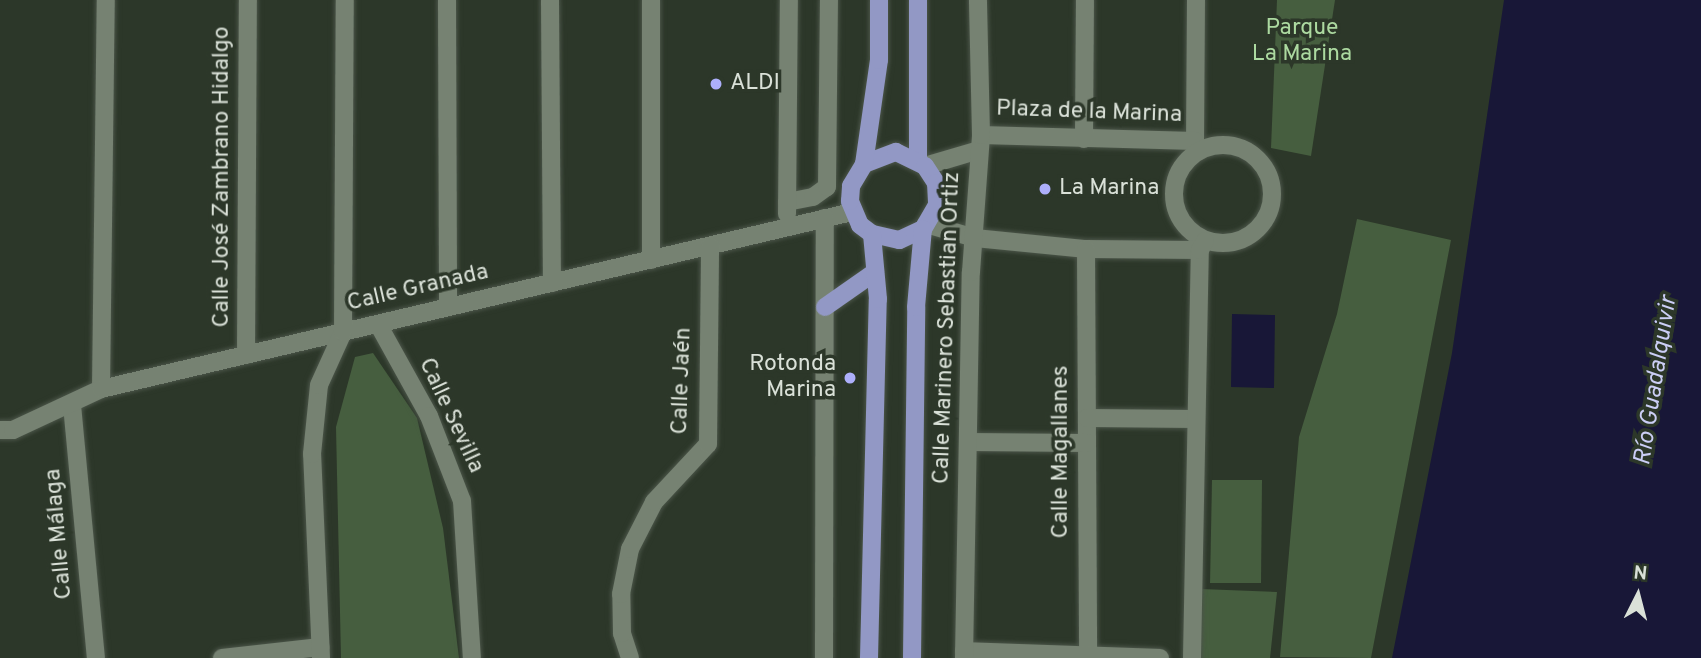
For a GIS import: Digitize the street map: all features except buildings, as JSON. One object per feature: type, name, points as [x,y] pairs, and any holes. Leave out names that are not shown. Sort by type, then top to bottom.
[{"type":"main road","points":[[879,0],[879,60],[864,163],[851,186],[852,212],[872,234],[899,240],[924,227]]},
{"type":"main road","points":[[918,0],[922,163]]},
{"type":"main road","points":[[864,163],[895,152],[922,163],[936,183],[937,205],[924,227],[916,307],[912,658]]},
{"type":"main road","points":[[869,658],[875,272],[872,234]]},
{"type":"main road","points":[[824,307],[875,272]]},
{"type":"street","points":[[101,389],[106,0]]},
{"type":"street","name":"Calle José Zambrano Hidalgo","points":[[246,355],[248,0]]},
{"type":"street","points":[[222,658],[321,653],[312,454],[319,385],[343,332],[345,0]]},
{"type":"street","points":[[447,0],[448,307]]},
{"type":"street","points":[[550,0],[552,283]]},
{"type":"street","points":[[651,0],[651,260]]},
{"type":"street","points":[[786,228],[789,0]]},
{"type":"street","points":[[787,202],[813,197],[827,187],[829,0]]},
{"type":"street","name":"Calle Marinero Sebastian Ortiz","points":[[964,655],[968,442],[980,142],[978,0]]},
{"type":"street","points":[[1084,139],[1085,0]]},
{"type":"street","points":[[1192,658],[1196,419],[1203,245],[1181,220],[1173,189],[1178,174],[1198,146],[1196,0]]},
{"type":"street","name":"Plaza de la Marina","points":[[922,163],[980,142],[1084,139],[1198,146]]},
{"type":"street","points":[[924,227],[975,238],[1086,249],[1229,243],[1251,235],[1266,218],[1272,195],[1270,180],[1254,156],[1228,145],[1198,146]]},
{"type":"street","name":"Calle Granada","points":[[0,430],[13,430],[72,405],[101,389],[852,212]]},
{"type":"street","points":[[824,658],[825,218]]},
{"type":"street","name":"Calle Jaén","points":[[630,658],[622,633],[621,594],[630,549],[653,502],[708,444],[710,246]]},
{"type":"street","name":"Calle Magallanes","points":[[1086,249],[1088,655]]},
{"type":"street","name":"Calle Sevilla","points":[[378,324],[429,416],[462,501],[472,658]]},
{"type":"street","name":"Calle Málaga","points":[[72,405],[96,658]]},
{"type":"street","points":[[1087,418],[1196,419]]},
{"type":"street","points":[[968,442],[1087,443]]},
{"type":"street","points":[[964,655],[1160,658]]},
{"type":"green space","name":"Parque La Marina","points":[[1277,0],[1335,0],[1311,156],[1271,148]]},
{"type":"green space","points":[[1357,219],[1451,240],[1371,658],[1280,657],[1299,437],[1337,314]]},
{"type":"green space","points":[[373,353],[417,418],[443,528],[459,658],[341,658],[336,427],[355,357]]},
{"type":"green space","points":[[1212,480],[1262,480],[1261,583],[1210,583]]},
{"type":"green space","points":[[1201,589],[1277,592],[1270,658],[1193,658]]},
{"type":"water","name":"Río Guadalquivir","points":[[1504,0],[1701,0],[1701,658],[1392,658],[1452,353]]},
{"type":"water","points":[[1232,314],[1275,315],[1274,388],[1231,387]]},
{"type":"place","name":"ALDI","points":[[716,84]]},
{"type":"place","name":"La Marina","points":[[1045,189]]},
{"type":"place","name":"Rotonda Marina","points":[[850,378]]}]
